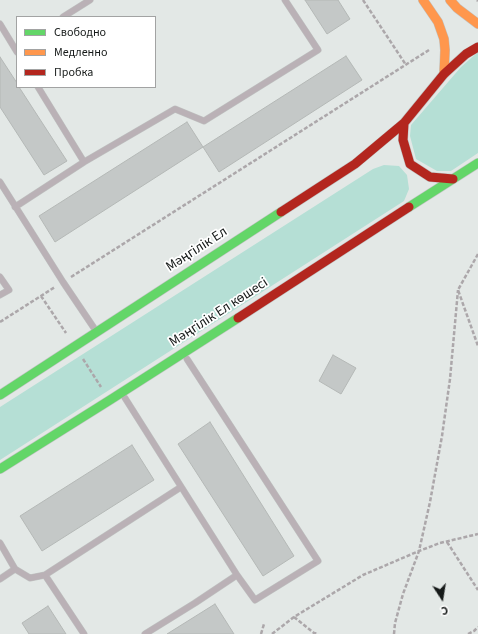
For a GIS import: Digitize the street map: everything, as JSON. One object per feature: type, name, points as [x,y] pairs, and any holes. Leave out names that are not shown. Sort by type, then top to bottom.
[{"type":"street","points":[[423,0],[438,22],[444,39],[444,74]]},
{"type":"street","points":[[450,0],[457,8],[478,24]]},
{"type":"street","points":[[453,179],[430,177],[410,164],[403,140],[404,123],[444,74],[466,54],[478,47]]},
{"type":"street","name":"Мәңгілік Ел","points":[[0,394],[355,164],[404,123]]},
{"type":"street","name":"Мәңгілік Ел көшесі","points":[[0,469],[478,163]]},
{"type":"lane","points":[[65,16],[90,0]]},
{"type":"lane","points":[[15,207],[84,162],[175,109],[204,121],[318,50],[285,0]]},
{"type":"lane","points":[[0,24],[16,49]]},
{"type":"lane","points":[[39,88],[84,162]]},
{"type":"lane","points":[[0,182],[63,282],[97,332]]},
{"type":"lane","points":[[0,277],[9,290],[0,295]]},
{"type":"lane","points":[[125,398],[237,575],[255,600],[318,561],[187,358]]},
{"type":"lane","points":[[0,543],[16,569],[30,578],[45,575],[182,487]]},
{"type":"lane","points":[[0,579],[16,569]]},
{"type":"lane","points":[[45,575],[84,634]]},
{"type":"lane","points":[[145,634],[237,575]]},
{"type":"path","points":[[364,0],[406,65]]},
{"type":"path","points":[[0,322],[406,65],[444,39]]},
{"type":"path","points":[[394,634],[395,624],[403,594],[419,551],[430,502],[450,379],[458,290],[478,254]]},
{"type":"path","points":[[458,290],[478,346]]},
{"type":"path","points":[[274,633],[294,617],[363,575],[419,551],[478,534]]},
{"type":"path","points":[[447,542],[478,590]]},
{"type":"path","points":[[294,617],[314,633],[318,634]]},
{"type":"path","points":[[262,634],[264,624]]},
{"type":"path","points":[[468,634],[478,627]]},
{"type":"green space","points":[[478,52],[478,153],[451,171],[437,171],[416,159],[410,136],[411,125],[461,67]]},
{"type":"green space","points":[[384,165],[399,166],[407,175],[409,189],[404,201],[0,460],[0,407],[373,169]]},
{"type":"building","points":[[305,0],[338,0],[350,19],[327,34]]},
{"type":"building","points":[[346,56],[362,80],[219,172],[203,147]]},
{"type":"building","points":[[0,57],[16,81],[16,88],[20,88],[67,161],[44,175],[0,107]]},
{"type":"building","points":[[187,122],[203,147],[55,242],[39,216]]},
{"type":"building","points":[[333,355],[356,368],[341,394],[319,381]]},
{"type":"building","points":[[210,422],[294,556],[263,576],[178,444]]},
{"type":"building","points":[[132,445],[154,480],[42,551],[20,516]]},
{"type":"building","points":[[215,604],[234,634],[167,634]]},
{"type":"building","points":[[48,606],[66,634],[29,634],[22,623]]},
{"type":"traffic: fast","points":[[409,207],[478,163]]},
{"type":"traffic: fast","points":[[0,395],[281,212]]},
{"type":"traffic: fast","points":[[0,469],[238,318]]},
{"type":"traffic: slow","points":[[423,0],[438,22],[444,39],[444,74]]},
{"type":"traffic: slow","points":[[450,0],[457,8],[478,24]]},
{"type":"traffic: jam","points":[[453,179],[430,177],[410,164],[403,140],[404,123],[444,74],[466,54],[478,47]]},
{"type":"traffic: jam","points":[[281,212],[355,164],[404,123]]},
{"type":"traffic: jam","points":[[238,318],[409,207]]}]
